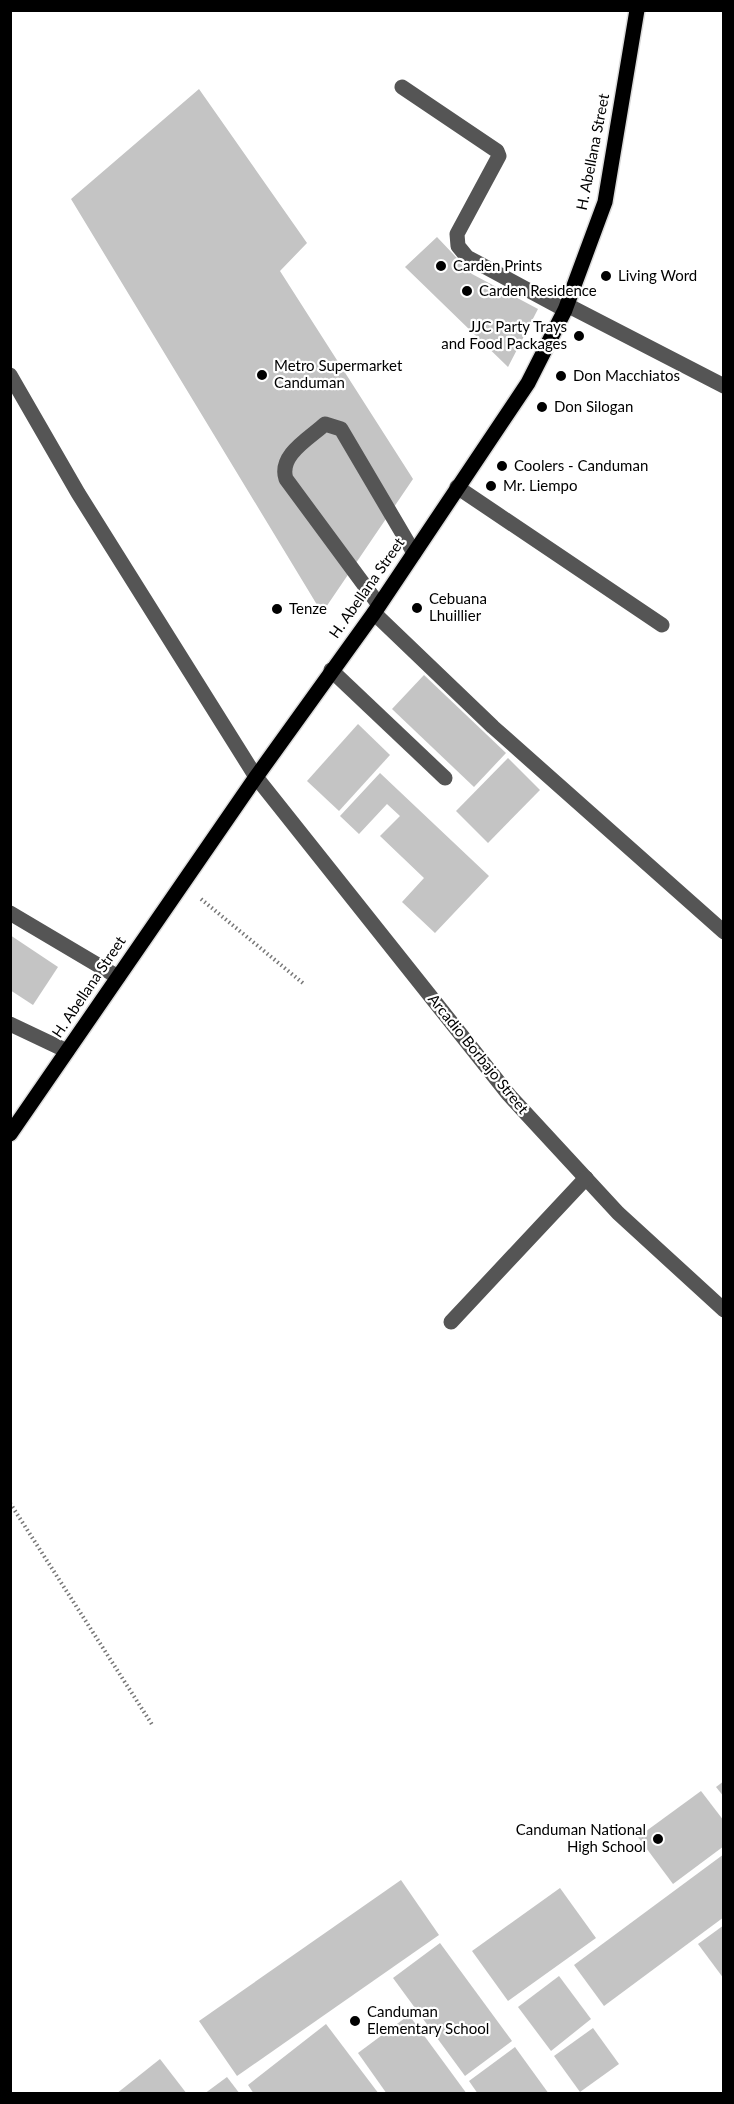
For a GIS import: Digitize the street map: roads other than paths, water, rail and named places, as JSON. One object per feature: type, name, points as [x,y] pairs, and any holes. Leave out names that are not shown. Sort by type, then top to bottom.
[{"type":"main road","name":"H. Abellana Street","points":[[10,1134],[182,883],[376,609],[528,383],[566,308],[605,202],[637,10]]},
{"type":"street","points":[[402,87],[497,152],[499,156],[457,234],[458,246],[467,257],[723,386]]},
{"type":"street","name":"Arcadio Borbajo Street","points":[[10,375],[78,493],[256,777],[509,1095],[618,1213],[723,1310]]},
{"type":"street","points":[[414,552],[341,429],[326,424],[291,454],[285,464],[286,480],[376,609],[493,727],[723,932]]},
{"type":"street","points":[[458,487],[662,625]]},
{"type":"street","points":[[331,670],[446,778]]},
{"type":"street","points":[[10,913],[118,977]]},
{"type":"street","points":[[10,1024],[67,1051]]},
{"type":"street","points":[[451,1322],[586,1178]]},
{"type":"place","name":"Carden Prints","points":[[441,266]]},
{"type":"place","name":"Living Word","points":[[606,276]]},
{"type":"place","name":"Carden Residence","points":[[467,291]]},
{"type":"place","name":"JJC Party Trays and Food Packages","points":[[579,336]]},
{"type":"place","name":"Metro Supermarket Canduman","points":[[262,375]]},
{"type":"place","name":"Don Macchiatos","points":[[561,376]]},
{"type":"place","name":"Don Silogan","points":[[542,407]]},
{"type":"place","name":"Coolers - Canduman","points":[[502,466]]},
{"type":"place","name":"Mr. Liempo","points":[[491,486]]},
{"type":"place","name":"Cebuana Lhuillier","points":[[417,608]]},
{"type":"place","name":"Tenze","points":[[277,609]]},
{"type":"place","name":"Canduman National High School","points":[[658,1839]]},
{"type":"place","name":"Canduman Elementary School","points":[[355,2021]]}]
